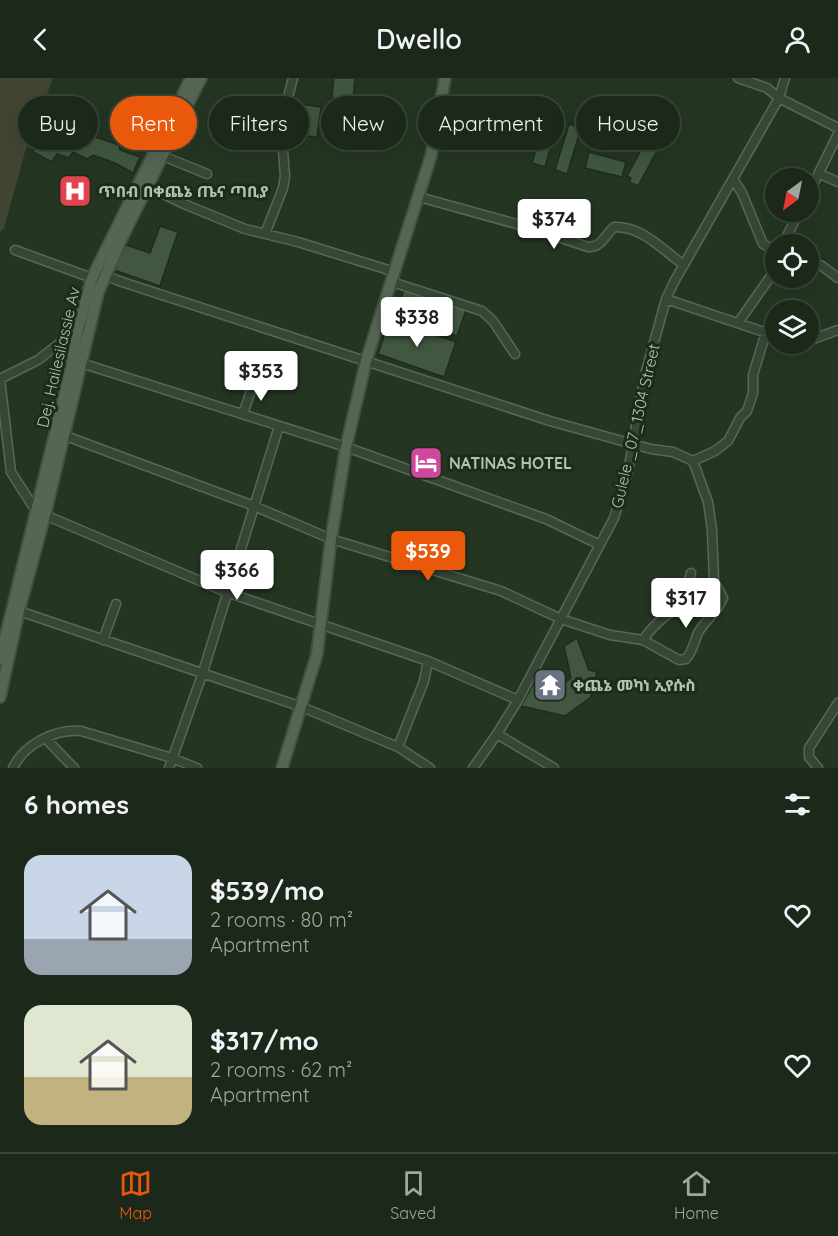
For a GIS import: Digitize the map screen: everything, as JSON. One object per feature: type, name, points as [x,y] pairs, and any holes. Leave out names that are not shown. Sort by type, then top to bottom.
[{"type":"main road","name":"Dej. Hailesilassie Av","points":[[0,659],[40,513],[78,329],[92,278],[191,78]]},
{"type":"main road","points":[[0,698],[40,513],[63,435],[98,293],[201,78]]},
{"type":"main road","points":[[282,768],[317,654],[331,539],[346,447],[366,361],[431,156],[445,78]]},
{"type":"street","points":[[266,234],[283,188],[285,176],[281,124],[294,78]]},
{"type":"street","points":[[738,78],[767,88],[779,98],[838,128]]},
{"type":"street","name":"Gulele _07_1304 Street","points":[[473,768],[518,700],[614,518],[622,496],[645,375],[666,299],[779,98],[785,78]]},
{"type":"street","points":[[838,134],[820,174],[838,182]]},
{"type":"street","points":[[164,156],[207,174]]},
{"type":"street","points":[[732,179],[742,194],[765,245]]},
{"type":"street","points":[[148,187],[235,225],[394,277],[482,311],[493,321],[515,354]]},
{"type":"street","points":[[419,197],[531,228],[588,247],[595,248],[614,227],[620,227],[649,236],[664,251],[684,265]]},
{"type":"street","points":[[15,250],[92,278]]},
{"type":"street","points":[[819,265],[838,278]]},
{"type":"street","points":[[63,435],[254,506],[331,539],[501,591],[561,619],[610,635],[643,640],[679,660],[686,659],[692,651],[699,632],[721,604],[723,598],[714,581],[712,530],[708,502],[693,461],[672,452],[651,449],[550,421],[105,275]]},
{"type":"street","points":[[738,323],[765,284]]},
{"type":"street","points":[[666,299],[765,332]]},
{"type":"street","points":[[78,329],[38,360],[0,379],[11,472],[40,513],[226,592],[428,661],[518,700]]},
{"type":"street","points":[[819,337],[838,330]]},
{"type":"street","points":[[693,461],[715,451],[728,441],[740,418],[747,411],[753,393],[753,375],[765,335]]},
{"type":"street","points":[[81,363],[346,447],[546,519],[600,545]]},
{"type":"street","points":[[243,414],[254,382]]},
{"type":"street","points":[[169,768],[203,672],[279,426]]},
{"type":"street","points":[[684,602],[684,593],[691,573]]},
{"type":"street","points":[[643,640],[655,624],[714,581]]},
{"type":"street","points":[[103,640],[116,604]]},
{"type":"street","points":[[19,611],[302,707],[398,747],[430,768]]},
{"type":"street","points":[[398,747],[424,681],[428,661]]},
{"type":"street","points":[[818,768],[809,757],[809,748],[838,703]]},
{"type":"street","points":[[13,768],[23,752],[46,739],[66,731],[81,730],[198,768]]},
{"type":"street","points":[[497,734],[554,768]]},
{"type":"street","points":[[46,739],[74,768]]},
{"type":"shaded area","name":"ጥበብ በቀጨኔ ጤና ጣቢያ","points":[[63,174],[93,184],[86,207],[56,198]]},
{"type":"green space","points":[[0,78],[53,78],[46,96],[18,96],[18,150],[26,150],[4,228],[0,232]]},
{"type":"building","points":[[334,78],[355,78],[353,96],[332,96]]},
{"type":"building","points":[[309,105],[321,107],[317,137],[309,136]]},
{"type":"building","points":[[569,124],[576,126],[576,144],[567,174],[555,170],[561,150],[564,150],[564,140]]},
{"type":"building","points":[[98,138],[110,142],[110,150],[120,150],[140,157],[133,173],[93,155],[87,159],[73,152],[69,158],[57,154],[52,162],[33,152],[34,150],[98,150]]},
{"type":"building","points":[[536,150],[550,150],[545,167],[532,163]]},
{"type":"building","points":[[641,150],[657,150],[638,186],[629,182],[631,178],[627,176]]},
{"type":"building","points":[[589,152],[626,162],[622,177],[585,168]]},
{"type":"building","points":[[160,226],[178,232],[160,286],[114,270],[123,244],[150,253]]},
{"type":"building","points":[[405,287],[467,307],[457,336],[430,327],[431,323],[396,312]]},
{"type":"building","points":[[390,319],[456,342],[444,377],[378,354]]},
{"type":"building","points":[[577,638],[589,670],[597,672],[591,697],[565,716],[521,706],[534,683],[555,690],[571,678],[564,646]]},
{"type":"place","name":"ጥበብ በቀጨኔ ጤና ጣቢያ","points":[[75,191]]},
{"type":"place","name":"NATINAS HOTEL","points":[[426,463]]},
{"type":"place","name":"ቀጨኔ መካነ ኢየሱስ","points":[[550,685]]}]
